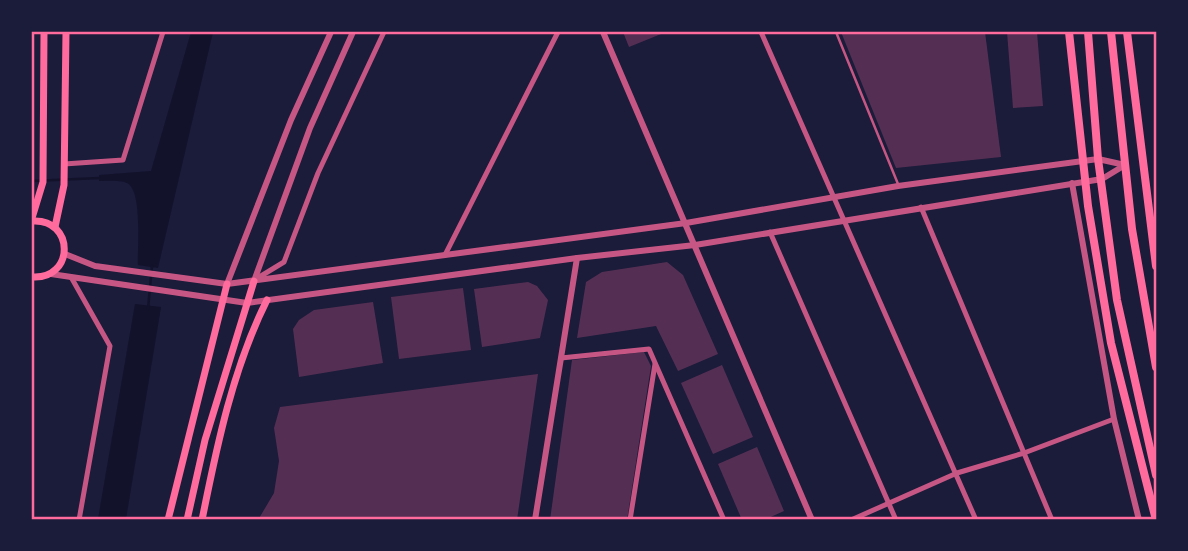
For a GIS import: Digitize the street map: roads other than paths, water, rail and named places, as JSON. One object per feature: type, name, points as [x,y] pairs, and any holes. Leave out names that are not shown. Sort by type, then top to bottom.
[{"type":"main road","points":[[32,277],[51,274],[58,269],[65,254],[65,244],[55,227],[48,222],[32,219],[43,182],[44,32]]},
{"type":"main road","points":[[55,227],[64,186],[65,32]]},
{"type":"main road","points":[[1069,32],[1086,181],[1111,343],[1156,520]]},
{"type":"main road","points":[[1088,32],[1098,159],[1117,300],[1157,475]]},
{"type":"main road","points":[[1111,32],[1132,229],[1157,367]]},
{"type":"main road","points":[[1127,32],[1157,266]]},
{"type":"main road","points":[[187,520],[205,440],[254,281]]},
{"type":"main road","points":[[168,520],[227,284]]},
{"type":"main road","points":[[202,520],[217,446],[252,330],[267,300]]},
{"type":"street","points":[[64,164],[123,160],[163,32]]},
{"type":"street","points":[[227,284],[291,120],[331,32]]},
{"type":"street","points":[[254,281],[310,128],[353,32]]},
{"type":"street","points":[[254,281],[284,262],[318,173],[384,32]]},
{"type":"street","points":[[445,256],[558,32]]},
{"type":"street","points":[[603,32],[812,520]]},
{"type":"street","points":[[761,32],[976,520]]},
{"type":"street","points":[[65,254],[95,266],[227,284],[687,223],[898,186],[1098,159],[1125,165]]},
{"type":"street","points":[[51,274],[247,303],[577,258],[695,245],[844,218],[1086,181],[1102,178],[1125,165]]},
{"type":"street","points":[[1072,183],[1114,419],[1139,520]]},
{"type":"street","points":[[921,206],[1052,520]]},
{"type":"street","points":[[770,232],[896,520]]},
{"type":"street","points":[[535,520],[577,258]]},
{"type":"street","points":[[71,277],[110,346],[79,520]]},
{"type":"street","points":[[561,358],[649,349],[724,520]]},
{"type":"street","points":[[630,520],[655,362]]},
{"type":"street","points":[[851,520],[957,473],[1024,453],[1114,419]]},
{"type":"lane","points":[[836,32],[898,186]]},
{"type":"waterway","points":[[32,181],[100,178]]},
{"type":"waterway","points":[[148,309],[152,266]]}]
